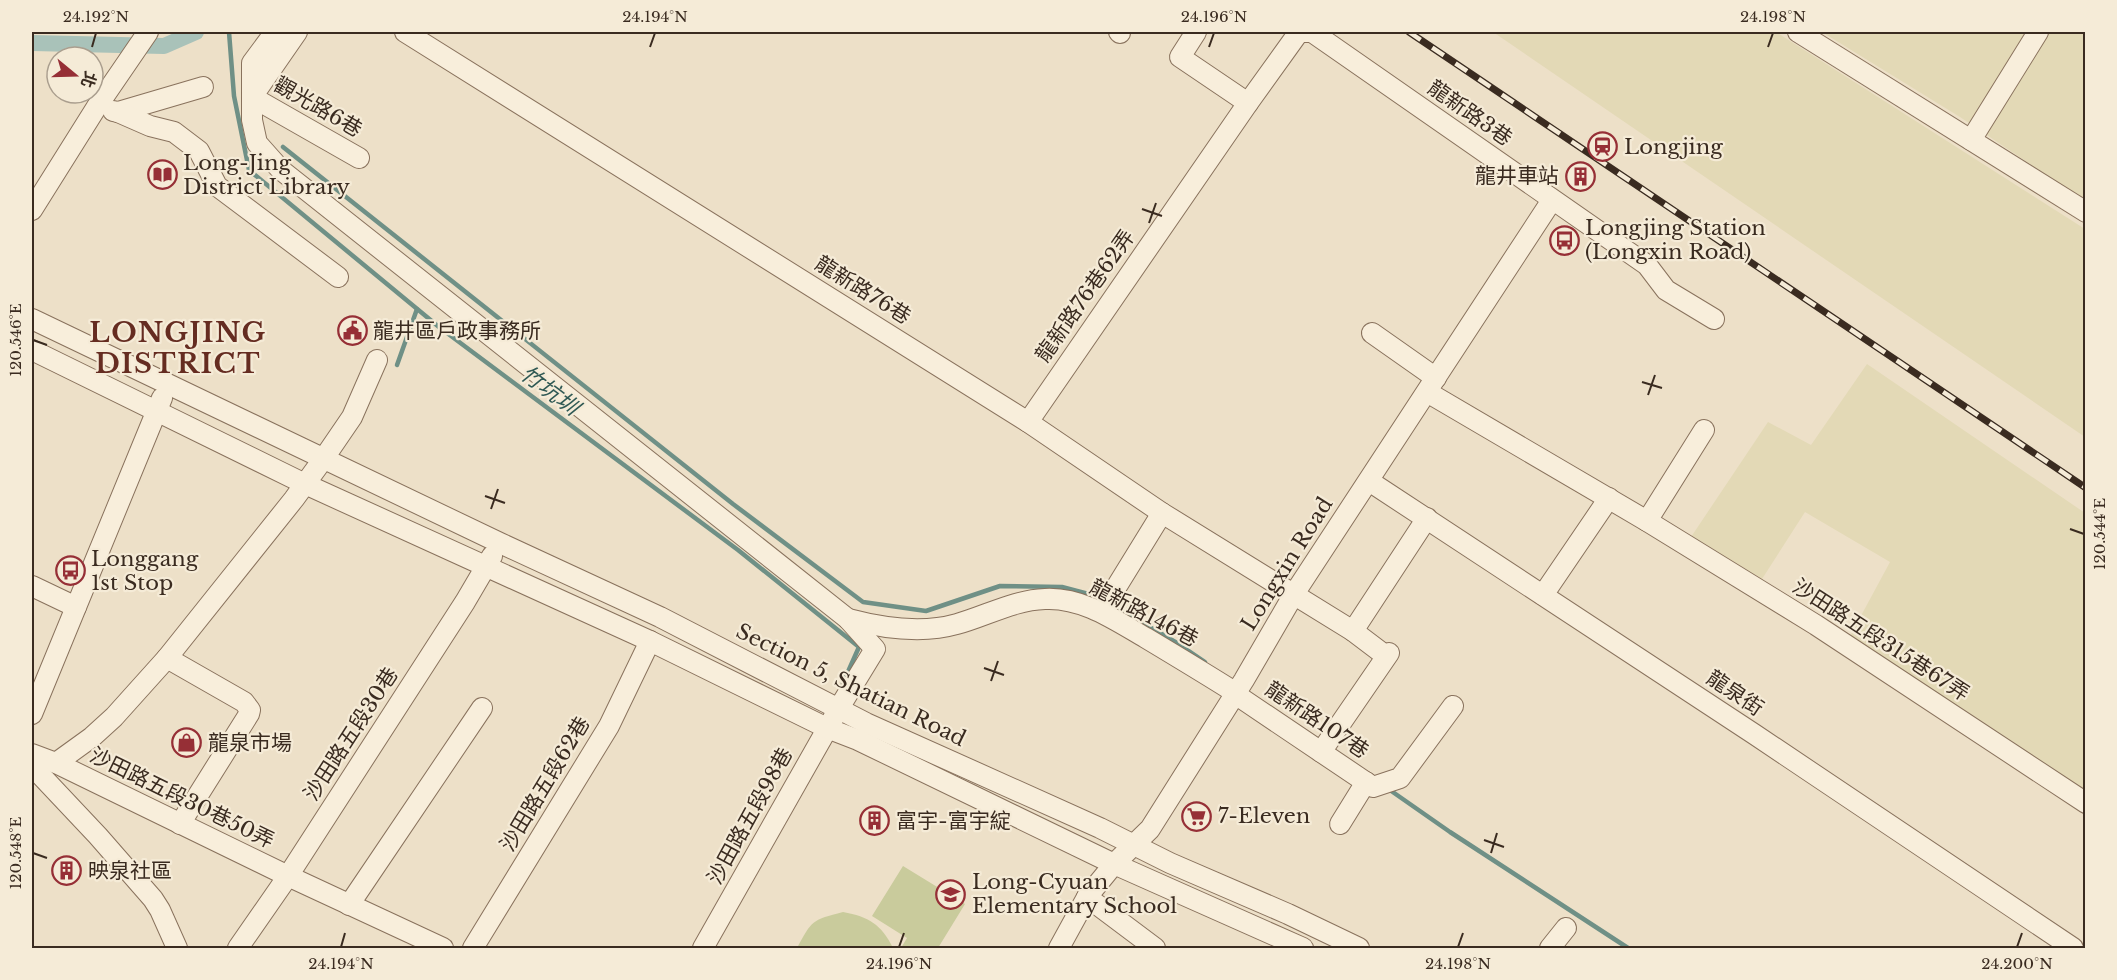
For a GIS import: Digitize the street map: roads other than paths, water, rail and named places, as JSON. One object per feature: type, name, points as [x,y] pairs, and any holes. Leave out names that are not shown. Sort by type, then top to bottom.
[{"type":"street","points":[[32,210],[96,108],[148,32]]},
{"type":"street","points":[[275,32],[252,63],[252,120],[258,143],[281,170],[848,620]]},
{"type":"street","points":[[252,97],[297,32]]},
{"type":"street","name":"龍新路76巷","points":[[405,32],[1028,422],[1162,513],[1388,655],[1324,747]]},
{"type":"street","points":[[1196,32],[1180,57],[1248,103]]},
{"type":"street","name":"龍新路76巷62弄","points":[[1028,422],[1299,32],[1312,32]]},
{"type":"street","name":"龍新路3巷","points":[[1312,32],[1647,265],[1666,291],[1714,319]]},
{"type":"street","points":[[1798,32],[2085,212]]},
{"type":"street","points":[[1971,140],[2038,32]]},
{"type":"street","points":[[118,112],[203,87]]},
{"type":"street","name":"觀光路6巷","points":[[252,97],[359,158]]},
{"type":"street","points":[[96,108],[118,112],[150,126],[174,132],[199,150],[217,186],[338,277]]},
{"type":"street","name":"Longxin Road","points":[[1059,948],[1088,897],[1114,864],[1150,829],[1238,689],[1294,594],[1552,200]]},
{"type":"street","name":"Section 5, Shatian Road","points":[[32,319],[660,617],[866,723],[1359,948]]},
{"type":"street","name":"沙田路五段315巷67弄","points":[[1372,333],[1432,385],[1816,626],[2085,803]]},
{"type":"street","points":[[32,350],[305,484],[650,640],[827,728],[858,740],[1114,864],[1303,948]]},
{"type":"street","points":[[56,763],[92,737],[114,717],[167,658],[324,458],[352,417],[377,360]]},
{"type":"street","points":[[32,714],[168,385]]},
{"type":"street","points":[[221,442],[232,415]]},
{"type":"street","points":[[1647,521],[1704,430]]},
{"type":"street","name":"龍泉街","points":[[1369,481],[2073,948]]},
{"type":"street","points":[[1543,595],[1609,498]]},
{"type":"street","points":[[1105,606],[1162,513]]},
{"type":"street","points":[[1353,631],[1427,518]]},
{"type":"street","name":"沙田路五段30巷","points":[[238,948],[288,876],[500,543]]},
{"type":"street","points":[[32,586],[76,607]]},
{"type":"street","name":"龍新路146巷","points":[[848,620],[886,627],[928,628],[955,625],[1006,606],[1044,599],[1069,600],[1105,606],[1169,652],[1238,689]]},
{"type":"street","name":"沙田路五段98巷","points":[[703,948],[827,728],[875,649],[848,620]]},
{"type":"street","name":"沙田路五段62巷","points":[[473,948],[609,726],[650,640]]},
{"type":"street","points":[[167,658],[244,702],[250,710],[180,824]]},
{"type":"street","name":"龍新路107巷","points":[[1238,689],[1376,784]]},
{"type":"street","points":[[1340,824],[1376,784],[1400,778],[1453,706]]},
{"type":"street","points":[[349,905],[482,708]]},
{"type":"street","name":"沙田路五段30巷50弄","points":[[32,754],[56,763],[288,876]]},
{"type":"street","points":[[32,766],[153,899],[177,948]]},
{"type":"street","points":[[288,876],[442,948]]},
{"type":"street","points":[[1088,897],[1155,948]]},
{"type":"street","points":[[1550,948],[1566,928]]},
{"type":"waterway","points":[[32,43],[164,46],[196,32]]},
{"type":"waterway","name":"竹坑圳","points":[[229,32],[234,96],[249,170],[439,327],[738,550],[859,647],[843,683]]},
{"type":"waterway","points":[[283,147],[733,504],[863,602],[926,611],[1000,586],[1062,587],[1103,600]]},
{"type":"waterway","points":[[397,365],[417,309]]},
{"type":"waterway","points":[[1112,605],[1205,662]]},
{"type":"waterway","points":[[1387,788],[1450,832],[1628,948]]},
{"type":"railway","points":[[1409,32],[2086,488]]},
{"type":"place","name":"Longjing","points":[[1603,147]]},
{"type":"place","name":"Long-Jing District Library","points":[[162,175]]},
{"type":"place","name":"龍井車站","points":[[1580,176]]},
{"type":"place","name":"Longjing Station (Longxin Road)","points":[[1564,240]]},
{"type":"place","name":"龍井區戶政事務所","points":[[352,331]]},
{"type":"place","name":"Longgang 1st Stop","points":[[70,571]]},
{"type":"place","name":"龍泉市場","points":[[187,743]]},
{"type":"place","name":"7-Eleven","points":[[1197,816]]},
{"type":"place","name":"富宇-富宇綻","points":[[875,821]]},
{"type":"place","name":"映泉社區","points":[[67,871]]},
{"type":"place","name":"Long-Cyuan Elementary School","points":[[951,894]]},
{"type":"district","name":"LONGJING DISTRICT","points":[[178,348]]}]
